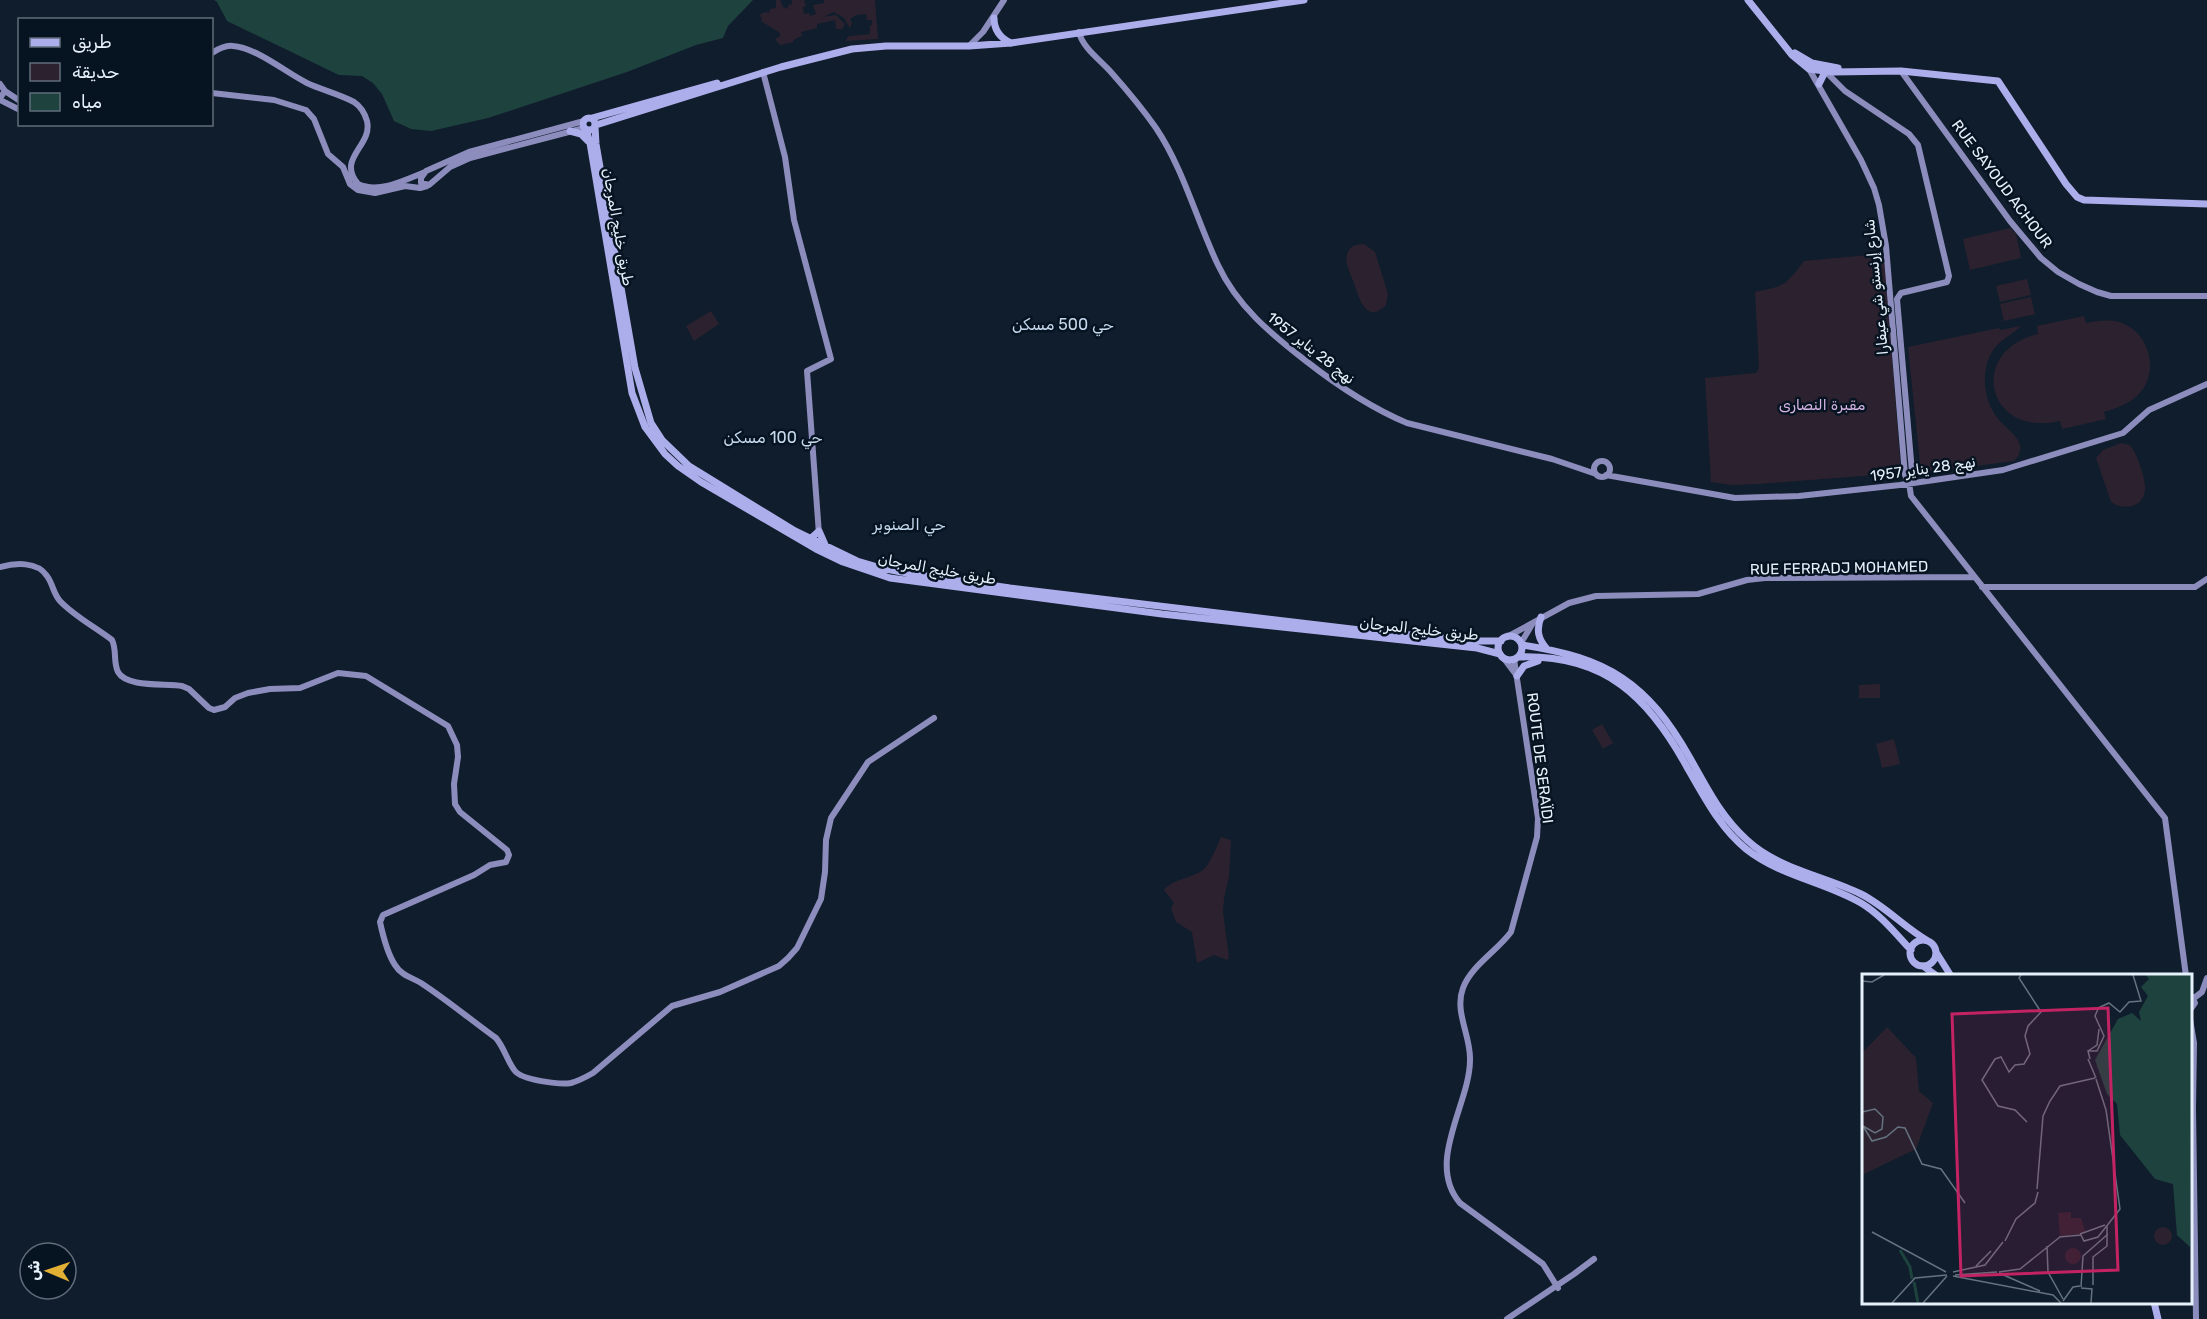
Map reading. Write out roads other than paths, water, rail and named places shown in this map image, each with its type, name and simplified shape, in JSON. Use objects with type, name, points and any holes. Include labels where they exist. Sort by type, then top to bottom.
[{"type":"main road","points":[[973,46],[1004,0]]},
{"type":"main road","points":[[594,124],[763,72],[852,49],[1011,43],[1304,0]]},
{"type":"main road","points":[[1748,0],[1792,55],[1809,69],[1825,72],[1901,71],[1998,81],[2072,192],[2084,200],[2207,204]]},
{"type":"main road","points":[[994,16],[997,32],[1011,43]]},
{"type":"main road","name":"نهج 28 يناير 1957","points":[[1079,33],[1083,42],[1142,109],[1162,137],[1189,190],[1219,267],[1238,297],[1264,328],[1324,376],[1363,403],[1384,414],[1407,423],[1573,465],[1596,474]]},
{"type":"main road","points":[[1784,44],[1800,57],[1819,65],[1848,70]]},
{"type":"main road","points":[[213,52],[225,46],[244,49],[295,77],[355,103],[363,111],[367,127],[363,142],[351,162],[342,166]]},
{"type":"main road","points":[[1819,65],[1825,72]]},
{"type":"main road","name":"شارع إرنستو شي عيفارا","points":[[1809,69],[1868,172],[1879,205],[1885,237],[1903,413]]},
{"type":"main road","name":"RUE SAYOUD ACHOUR","points":[[1901,71],[2010,221],[2041,258],[2058,272],[2097,292],[2111,296],[2207,296]]},
{"type":"main road","points":[[594,124],[754,72],[763,72]]},
{"type":"main road","points":[[763,72],[785,157],[794,220],[831,359],[807,371],[819,531],[817,546]]},
{"type":"main road","points":[[1819,84],[1825,72]]},
{"type":"main road","name":"شارع إرنستو شي عيفارا","points":[[1825,72],[1845,91],[1909,134],[1918,145],[1949,276],[1948,280],[1901,293],[1898,297],[1905,475],[1914,501],[2164,818],[2186,974]]},
{"type":"main road","points":[[0,84],[5,91],[18,100]]},
{"type":"main road","points":[[5,91],[0,99],[18,109]]},
{"type":"main road","points":[[213,93],[274,100],[304,109],[314,119],[328,154],[342,166],[351,185],[363,192],[375,194],[405,186],[420,188],[429,185],[450,167],[470,158],[570,131],[584,126],[587,118],[594,124]]},
{"type":"main road","points":[[570,131],[581,134],[593,143],[599,130],[608,120]]},
{"type":"main road","points":[[351,162],[357,183],[370,188],[403,181],[469,152],[584,126],[592,130],[594,124]]},
{"type":"main road","name":"طريق خليج المرجان","points":[[594,124],[593,143],[616,277],[632,393],[637,409],[653,440],[701,482],[817,546],[862,568],[890,578],[1162,614],[1477,648],[1501,655]]},
{"type":"main road","name":"طريق خليج المرجان","points":[[584,126],[593,143]]},
{"type":"main road","points":[[426,171],[421,182],[422,185],[429,185]]},
{"type":"main road","name":"نهج 28 يناير 1957","points":[[1606,475],[1700,494],[1734,498],[1798,496],[2002,470],[2123,433],[2149,410],[2207,384]]},
{"type":"main road","name":"طريق خليج المرجان","points":[[672,456],[810,539],[817,546],[826,547],[857,561],[881,568],[1010,588],[1348,628],[1453,639],[1504,639]]},
{"type":"main road","points":[[1603,461],[1609,465],[1610,471],[1606,475],[1601,477],[1596,474],[1594,469],[1596,464],[1603,461]]},
{"type":"main road","name":"نهج 28 يناير 1957","points":[[1573,465],[1596,464]]},
{"type":"main road","name":"نهج 28 يناير 1957","points":[[1609,465],[1624,477]]},
{"type":"main road","points":[[810,539],[819,531]]},
{"type":"main road","points":[[819,531],[826,547]]},
{"type":"main road","points":[[0,567],[31,565],[46,574],[54,593],[61,602],[112,640],[116,646],[118,672],[132,682],[182,686],[214,710],[225,707],[235,698],[248,693],[270,689],[300,688],[338,673],[366,676],[448,726],[455,739],[458,758],[454,784],[455,804],[460,812],[507,850],[508,859],[506,862],[490,865],[474,875],[389,912],[383,915],[380,922],[391,956],[401,972],[406,977],[422,984],[496,1038],[504,1048],[514,1070],[527,1079],[569,1083],[584,1078],[593,1073],[672,1006],[720,992],[779,966],[797,948],[821,898],[826,840],[831,818],[868,762],[934,718]]},
{"type":"main road","name":"RUE FERRADJ MOHAMED","points":[[1504,639],[1569,603],[1596,596],[1698,594],[1756,579],[1974,577]]},
{"type":"main road","points":[[1982,587],[2195,587],[2207,579]]},
{"type":"main road","points":[[1541,617],[1538,633],[1547,649]]},
{"type":"main road","points":[[1521,644],[1533,622]]},
{"type":"main road","points":[[1516,658],[1522,652],[1521,644],[1515,637],[1504,639],[1499,647],[1501,655],[1517,676],[1524,666],[1551,658]]},
{"type":"main road","points":[[1521,644],[1583,657],[1618,674],[1646,696],[1679,738],[1718,808],[1748,842],[1783,863],[1864,895],[1928,941],[1950,974]]},
{"type":"main road","points":[[1501,655],[1508,660],[1551,658],[1580,663],[1596,670],[1642,701],[1673,741],[1712,812],[1746,849],[1784,871],[1862,903],[1883,920],[1911,950],[1914,962],[1935,974]]},
{"type":"main road","name":"ROUTE DE SERAÏDI","points":[[1516,658],[1538,818],[1537,837],[1511,932],[1503,944],[1468,977],[1461,992],[1460,1010],[1469,1045],[1470,1068],[1451,1136],[1448,1155],[1449,1183],[1456,1199],[1463,1206],[1546,1263],[1559,1286]]},
{"type":"main road","points":[[1911,950],[1919,941],[1928,941]]},
{"type":"main road","points":[[1923,966],[1933,961],[1936,951]]},
{"type":"main road","points":[[2192,996],[2202,992],[2207,978]]},
{"type":"main road","points":[[2192,1031],[2194,1043],[2196,1319]]},
{"type":"main road","points":[[1509,1318],[1581,1273],[1593,1259],[1559,1286]]},
{"type":"main road","points":[[2154,1304],[2158,1319]]},
{"type":"water","points":[[214,0],[753,0],[728,26],[723,38],[696,45],[627,72],[488,118],[431,131],[411,129],[394,121],[382,94],[373,83],[362,76],[339,75],[227,21]]},
{"type":"district","name":"حي 500 مسكن","points":[[1063,324]]},
{"type":"district","name":"حي 100 مسكن","points":[[773,437]]},
{"type":"district","name":"حي الصنوبر","points":[[909,524]]},
{"type":"park label","name":"مقبرة النصارى","points":[[1822,405]]}]
